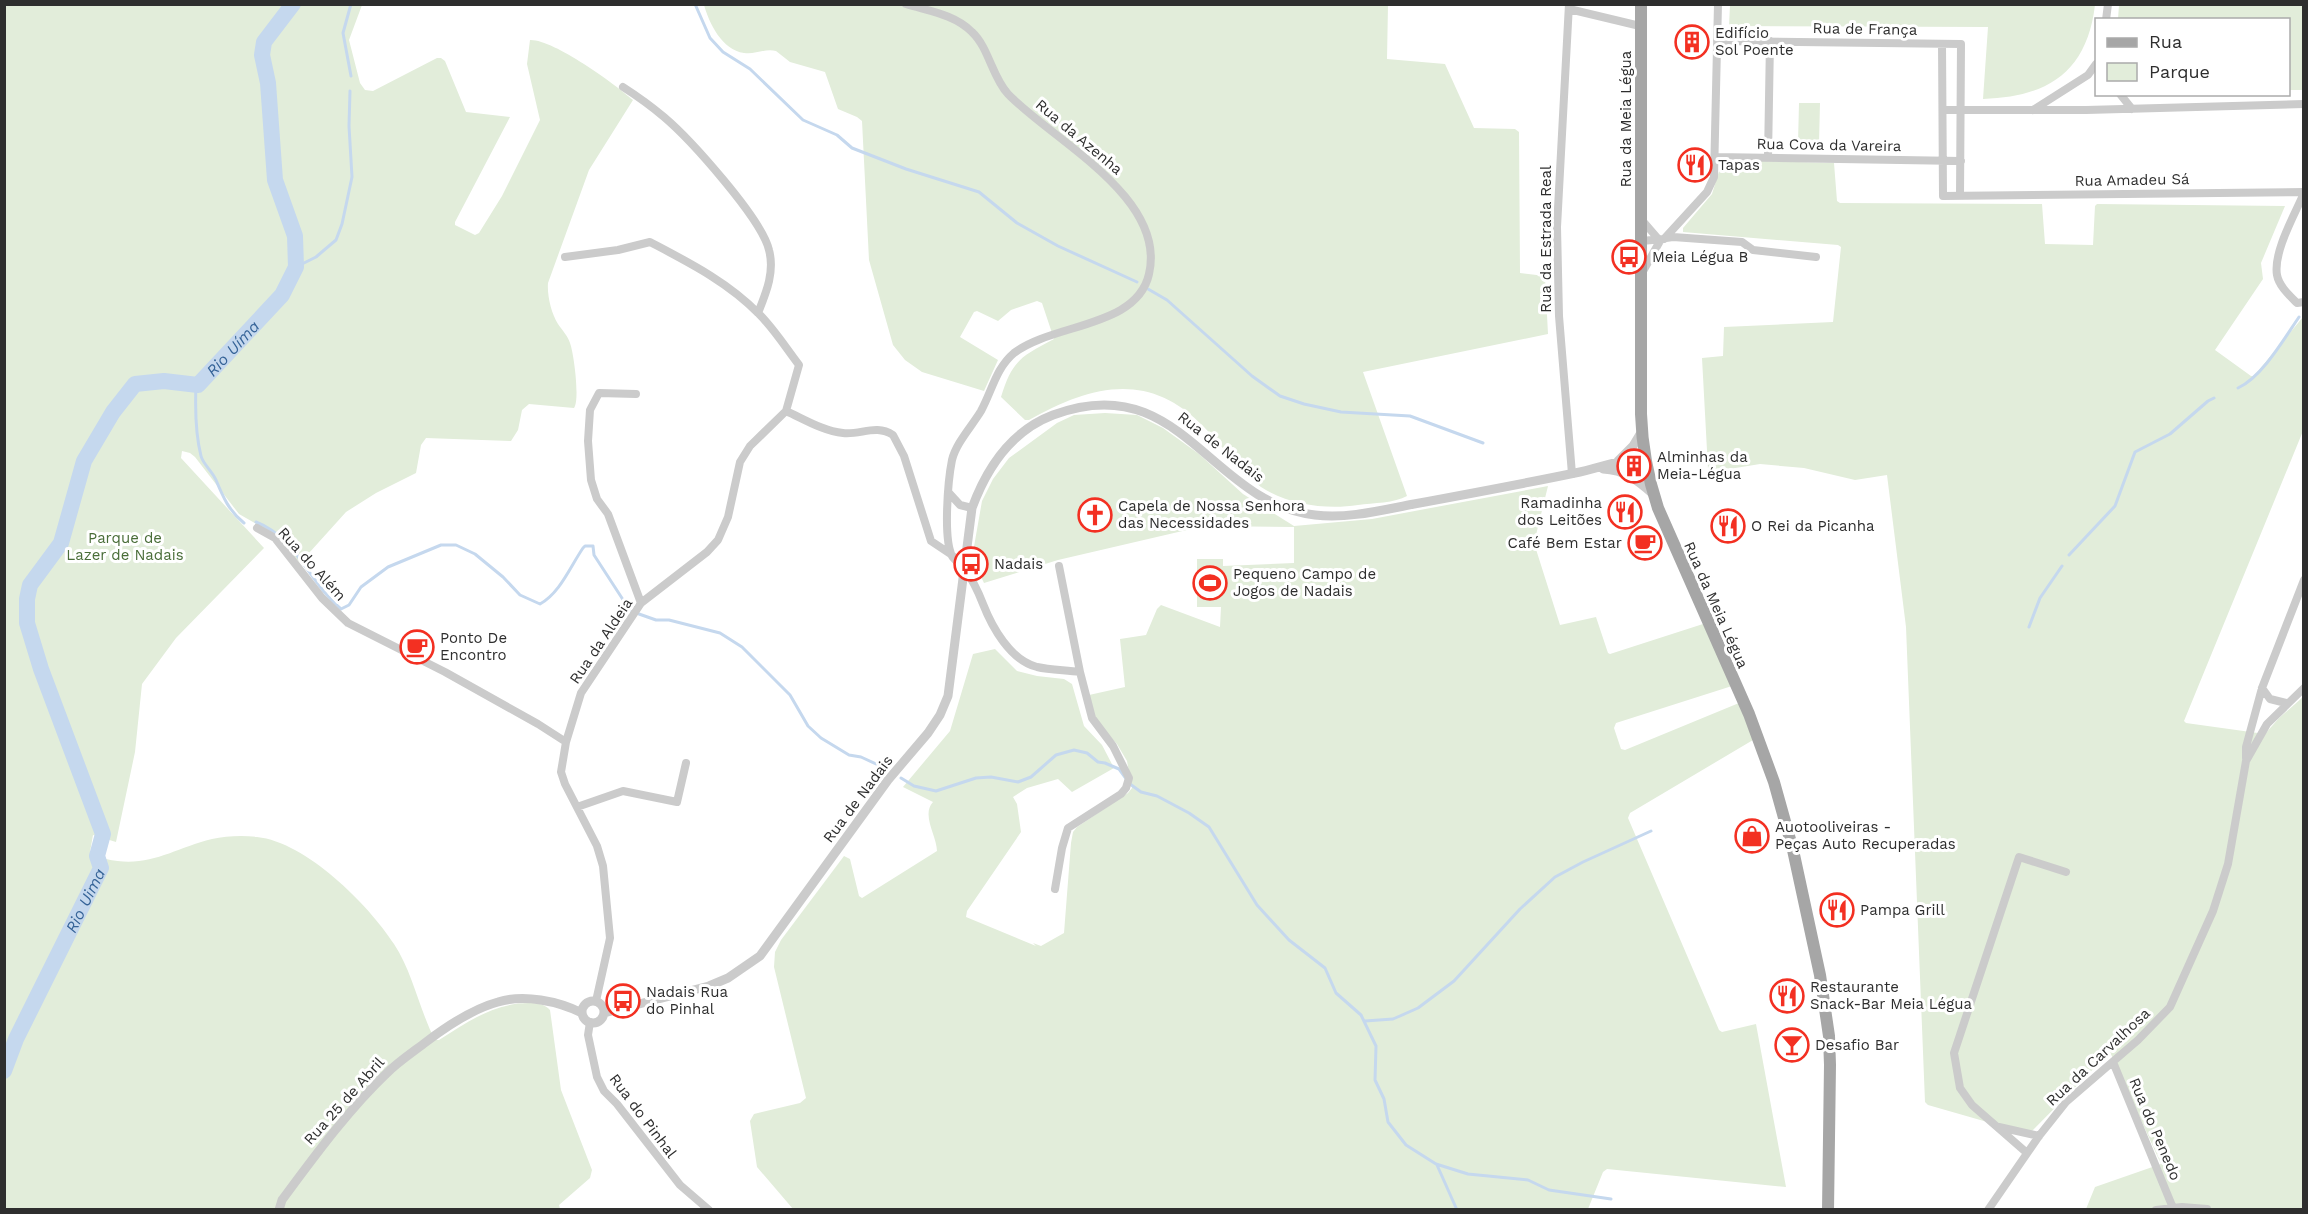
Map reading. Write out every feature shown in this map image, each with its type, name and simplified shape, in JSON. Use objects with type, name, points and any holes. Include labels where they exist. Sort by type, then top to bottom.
[{"type":"main road","name":"Rua da Meia Légua","points":[[1641,4],[1642,431],[1647,468],[1653,494],[1668,535],[1749,714],[1774,782],[1793,850],[1820,975],[1829,1036],[1828,1209]]},
{"type":"street","name":"Rua da Azenha","points":[[906,4],[947,16],[972,32],[1006,92],[1112,180],[1139,214],[1150,244],[1149,274],[1139,297],[1121,311],[1029,344],[1014,353],[1003,364],[982,409],[952,458],[947,529],[952,555]]},
{"type":"street","points":[[1641,276],[1660,243],[1707,192],[1714,177],[1718,4]]},
{"type":"street","points":[[1569,7],[1640,26]]},
{"type":"street","name":"Rua da Estrada Real","points":[[1569,7],[1557,227],[1559,316],[1572,474]]},
{"type":"street","name":"Rua de França","points":[[1717,41],[1942,44]]},
{"type":"street","points":[[1768,157],[1770,41]]},
{"type":"street","points":[[1942,44],[1961,44],[1960,196],[1943,196],[1944,110],[1942,44]]},
{"type":"street","points":[[2031,111],[2088,75],[2095,66]]},
{"type":"street","points":[[623,87],[665,118],[688,140],[738,198],[758,228],[770,250],[771,276],[758,313]]},
{"type":"street","points":[[2122,96],[2132,109]]},
{"type":"street","points":[[1944,110],[2031,111],[2304,104]]},
{"type":"street","name":"Rua Cova da Vareira","points":[[1715,157],[1961,161]]},
{"type":"street","points":[[2300,302],[2284,290],[2277,276],[2277,262],[2280,249],[2304,192]]},
{"type":"street","name":"Rua Amadeu Sá","points":[[1960,196],[2304,192]]},
{"type":"street","points":[[1641,219],[1660,243]]},
{"type":"street","points":[[1641,245],[1660,243],[1673,237],[1742,242],[1753,250],[1816,257]]},
{"type":"street","points":[[565,257],[618,250],[650,242],[702,269],[738,295],[776,333],[799,365],[786,411],[844,434],[879,429],[893,435],[904,456],[931,541],[952,555],[964,568],[975,584],[990,623],[1010,651],[1035,667],[1080,672]]},
{"type":"street","points":[[636,394],[599,393],[590,410],[588,441],[591,480],[597,499],[608,514],[641,603]]},
{"type":"street","name":"Rua de Nadais","points":[[604,1013],[670,997],[728,978],[760,956],[888,780],[928,733],[940,715],[948,696],[972,508],[980,486],[992,464],[1011,442],[1046,418],[1074,408],[1103,405],[1126,407],[1153,415],[1175,428],[1247,488],[1284,507],[1314,515],[1353,515],[1598,468],[1618,467],[1641,475],[1647,468],[1641,461],[1633,459],[1618,467]]},
{"type":"street","name":"Rua da Aldeia","points":[[596,1001],[610,938],[603,866],[597,846],[561,772],[566,742],[581,693],[641,603],[707,552],[717,540],[728,517],[740,462],[750,446],[786,411]]},
{"type":"street","points":[[1618,467],[1642,431]]},
{"type":"street","name":"Rua de Nadais","points":[[1618,467],[1639,480],[1653,494]]},
{"type":"street","points":[[949,493],[960,505],[972,508]]},
{"type":"street","name":"Rua do Além","points":[[257,528],[275,538],[322,598],[348,623],[445,672],[566,742]]},
{"type":"street","points":[[1055,889],[1068,828],[1121,794],[1129,778],[1113,746],[1092,718],[1080,672],[1059,566]]},
{"type":"street","points":[[2246,761],[2246,747],[2262,688],[2304,580]]},
{"type":"street","points":[[2262,688],[2270,699],[2286,703]]},
{"type":"street","name":"Rua da Carvalhosa","points":[[1988,1209],[2066,1102],[2138,1040],[2170,1007],[2212,911],[2228,864],[2246,761],[2267,724],[2286,703],[2304,688]]},
{"type":"street","points":[[577,807],[624,791],[677,802],[686,763]]},
{"type":"street","points":[[2027,1153],[1979,1112],[1960,1088],[1954,1053],[2019,857],[2066,872]]},
{"type":"street","name":"Rua 25 de Abril","points":[[279,1209],[282,1200],[319,1149],[387,1072],[442,1030],[477,1010],[499,1001],[537,999],[582,1013]]},
{"type":"street","points":[[596,1001],[601,1004],[604,1013],[597,1022],[590,1022],[584,1018],[582,1013],[585,1004],[596,1001]]},
{"type":"street","name":"Rua do Pinhal","points":[[590,1022],[588,1035],[597,1077],[604,1091],[617,1104],[680,1185],[709,1209]]},
{"type":"street","name":"Rua do Penedo","points":[[2112,1062],[2173,1208]]},
{"type":"street","points":[[1998,1127],[2039,1136]]},
{"type":"street","points":[[2156,1209],[2207,1209]]},
{"type":"green space","points":[[1730,4],[2095,5],[2091,28],[2083,48],[2073,64],[2060,76],[2045,86],[2027,93],[1983,99],[1988,27],[1729,26]]},
{"type":"green space","name":"Parque de Lazer de Nadais","points":[[5,5],[362,5],[349,40],[360,83],[365,90],[373,91],[441,58],[445,61],[466,112],[510,117],[455,222],[455,225],[475,235],[479,233],[502,196],[540,120],[527,64],[530,40],[568,54],[633,100],[589,170],[548,283],[553,315],[568,338],[572,349],[576,387],[574,408],[529,404],[522,410],[518,430],[511,441],[426,438],[421,445],[416,473],[376,493],[346,512],[300,563],[272,533],[239,514],[195,457],[182,451],[181,458],[264,548],[176,638],[142,684],[135,752],[116,842],[93,835],[90,852],[106,859],[135,862],[223,837],[251,836],[276,841],[295,850],[334,877],[383,928],[401,955],[435,1040],[439,1040],[481,1015],[504,1006],[532,1003],[548,1008],[561,1090],[592,1170],[590,1178],[559,1205],[560,1209],[5,1210]]},
{"type":"green space","points":[[704,5],[1388,5],[1387,59],[1445,64],[1474,128],[1515,129],[1519,132],[1520,273],[1545,276],[1548,334],[1363,372],[1407,496],[1390,501],[1334,507],[1308,505],[1283,498],[1261,487],[1245,474],[1204,427],[1183,409],[1162,397],[1141,391],[1119,389],[1097,392],[1075,398],[1025,420],[1001,397],[1009,375],[1020,360],[1054,339],[1042,303],[1037,301],[1011,310],[998,321],[977,311],[974,312],[960,337],[998,360],[984,391],[922,372],[905,360],[893,345],[869,260],[862,121],[838,109],[825,72],[790,62],[776,51],[744,53],[729,47],[713,27]]},
{"type":"green space","points":[[2119,5],[2303,5],[2303,90],[2290,90],[2290,18],[2118,18]]},
{"type":"green space","points":[[1799,103],[1820,103],[1819,143],[1798,143]]},
{"type":"green space","points":[[1725,160],[1834,163],[1837,201],[1840,203],[2042,204],[2045,244],[2093,245],[2097,204],[2285,206],[2261,263],[2263,279],[2215,350],[2254,376],[2303,317],[2303,431],[2184,721],[2265,734],[2303,697],[2303,1209],[2086,1209],[2095,1187],[2161,1164],[2110,1052],[2029,1134],[1928,1105],[1925,1102],[1906,627],[1887,475],[1855,480],[1804,468],[1760,464],[1711,472],[1708,469],[1702,358],[1723,356],[1724,327],[1833,322],[1841,247],[1683,232],[1683,228],[1712,194],[1721,165]]},
{"type":"green space","points":[[1105,413],[1137,415],[1163,428],[1199,454],[1243,494],[1294,526],[1372,519],[1548,486],[1534,543],[1560,625],[1596,617],[1610,654],[1703,624],[1732,686],[1616,723],[1614,728],[1621,749],[1625,750],[1739,703],[1753,740],[1630,813],[1628,818],[1719,1030],[1722,1032],[1756,1024],[1786,1187],[1607,1169],[1603,1172],[1588,1209],[793,1209],[757,1167],[750,1121],[754,1114],[800,1103],[806,1098],[774,967],[775,952],[781,940],[844,856],[850,859],[859,896],[862,898],[937,851],[929,819],[933,802],[903,787],[950,731],[973,654],[995,649],[1017,671],[1064,679],[1072,684],[1084,726],[1102,745],[1114,768],[1072,792],[1058,779],[1027,788],[1013,797],[1017,804],[1021,832],[967,911],[966,917],[1036,946],[1033,943],[1041,946],[1064,933],[1073,832],[1132,788],[1127,761],[1117,744],[1094,719],[1089,695],[1125,687],[1120,639],[1146,635],[1161,605],[1220,627],[1221,607],[1197,607],[1197,559],[1223,559],[1223,566],[1294,563],[1294,527],[1204,526],[1058,560],[984,583],[972,558],[982,501],[993,479],[1009,458],[1057,423],[1074,415]]},
{"type":"waterway","name":"Rio Uíma","points":[[4,1071],[16,1039],[101,868],[97,856],[103,834],[41,669],[27,623],[27,599],[30,585],[61,543],[84,461],[113,412],[135,384],[164,381],[198,385],[282,295],[296,267],[295,236],[275,180],[268,83],[262,55],[264,42],[293,4]]},
{"type":"waterway","points":[[351,4],[343,33],[351,76]]},
{"type":"waterway","points":[[695,4],[710,38],[723,52],[750,69],[803,120],[837,135],[852,148],[906,169],[979,192],[1017,223],[1058,246],[1137,282]]},
{"type":"waterway","points":[[296,267],[316,257],[336,240],[342,224],[352,177],[349,126],[350,91]]},
{"type":"waterway","points":[[1148,289],[1167,300],[1252,376],[1280,396],[1341,412],[1410,416],[1483,443]]},
{"type":"waterway","points":[[2238,388],[2264,367],[2299,317]]},
{"type":"waterway","points":[[196,385],[196,421],[201,456],[234,514],[244,523]]},
{"type":"waterway","points":[[2069,555],[2115,506],[2135,452],[2170,434],[2214,398]]},
{"type":"waterway","points":[[256,522],[270,529],[282,539],[320,587],[341,609],[349,605],[361,587],[388,567],[441,545],[456,545],[475,554],[503,577],[520,595],[540,604],[559,586],[583,548],[593,546],[594,555],[631,612]]},
{"type":"waterway","points":[[2029,627],[2040,598],[2062,566]]},
{"type":"waterway","points":[[639,614],[656,620],[669,620],[720,633],[742,647],[790,695],[808,726],[821,738],[849,755],[861,757],[887,769]]},
{"type":"waterway","points":[[901,778],[914,786],[936,791],[976,778],[991,777],[1018,782],[1031,777],[1056,755],[1074,750],[1087,753],[1098,762],[1119,769],[1130,784],[1141,792],[1157,796],[1209,827],[1257,905],[1289,940],[1325,968],[1336,993],[1361,1015],[1376,1046],[1375,1080],[1384,1099],[1388,1122],[1406,1145],[1436,1164],[1468,1174],[1528,1180],[1549,1190],[1611,1199]]},
{"type":"waterway","points":[[1365,1021],[1393,1019],[1418,1008],[1454,981],[1520,909],[1555,877],[1651,831]]},
{"type":"waterway","points":[[1437,1165],[1457,1210]]},
{"type":"place","name":"Edifício Sol Poente","points":[[1692,42]]},
{"type":"place","name":"Tapas","points":[[1695,165]]},
{"type":"place","name":"Meia Légua B","points":[[1629,257]]},
{"type":"place","name":"Alminhas da Meia-Légua","points":[[1634,466]]},
{"type":"place","name":"Ramadinha dos Leitões","points":[[1625,512]]},
{"type":"place","name":"Capela de Nossa Senhora das Necessidades","points":[[1095,515]]},
{"type":"place","name":"O Rei da Picanha","points":[[1728,526]]},
{"type":"place","name":"Café Bem Estar","points":[[1645,543]]},
{"type":"place","name":"Nadais","points":[[971,564]]},
{"type":"place","name":"Pequeno Campo de Jogos de Nadais","points":[[1210,583]]},
{"type":"place","name":"Ponto De Encontro","points":[[417,647]]},
{"type":"place","name":"Auotooliveiras - Peças Auto Recuperadas","points":[[1752,836]]},
{"type":"place","name":"Pampa Grill","points":[[1837,910]]},
{"type":"place","name":"Restaurante Snack-Bar Meia Légua","points":[[1787,996]]},
{"type":"place","name":"Nadais Rua do Pinhal","points":[[623,1001]]},
{"type":"place","name":"Desafio Bar","points":[[1792,1045]]},
{"type":"water label","name":"Rio Uima","points":[[82,900]]}]
